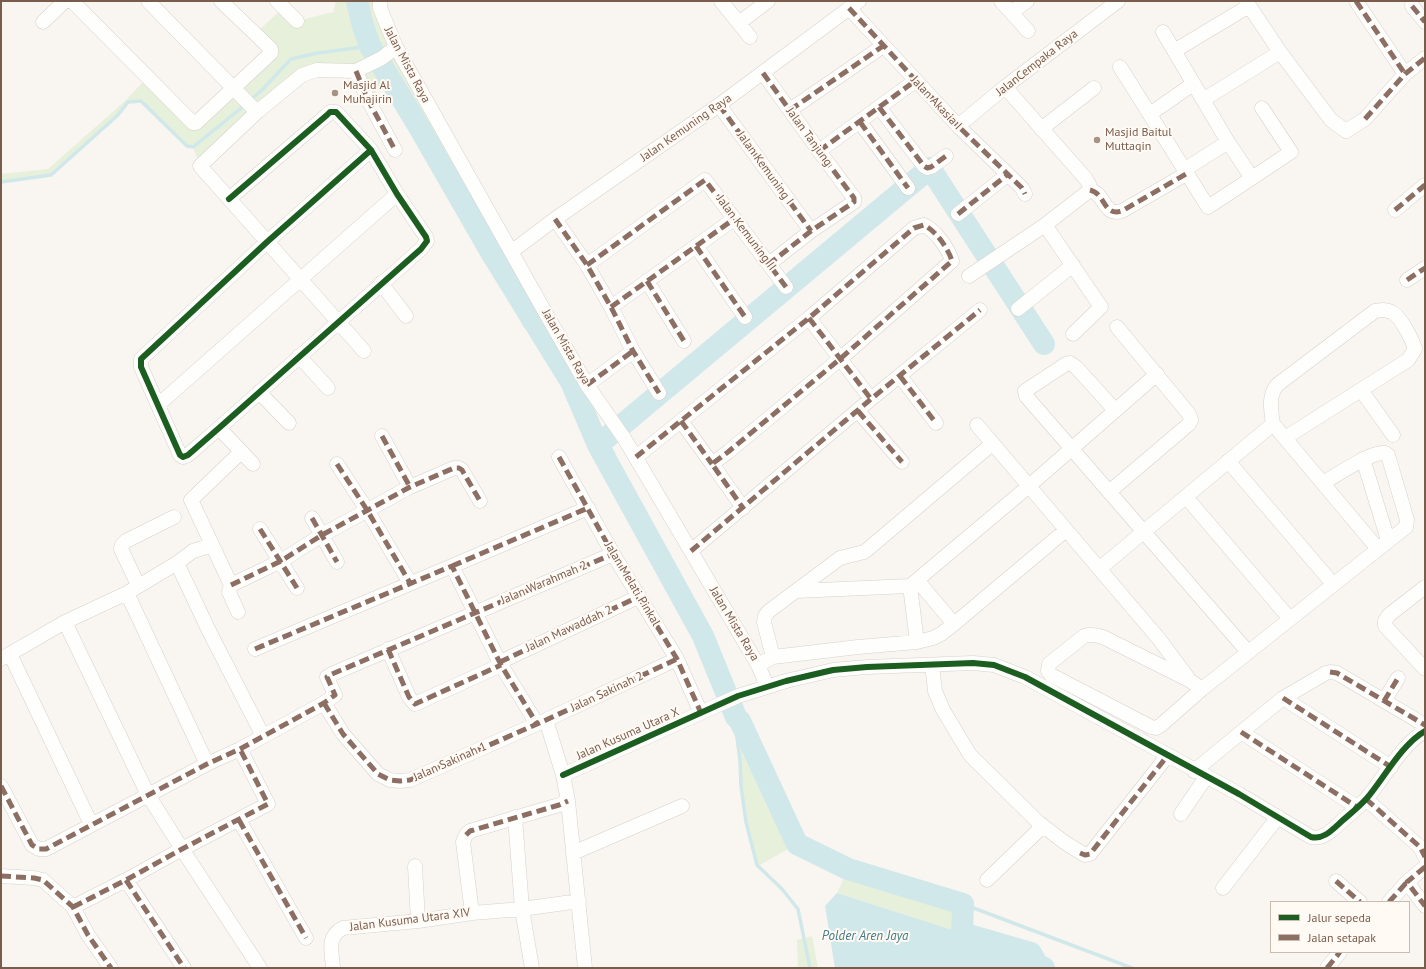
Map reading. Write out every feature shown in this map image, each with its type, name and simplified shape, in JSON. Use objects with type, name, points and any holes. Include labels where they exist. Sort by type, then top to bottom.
[{"type":"street","points":[[43,22],[65,1]]},
{"type":"street","points":[[72,1],[193,124],[235,90],[272,51],[221,1]]},
{"type":"street","points":[[148,1],[252,108]]},
{"type":"street","points":[[277,1],[297,21]]},
{"type":"street","name":"Jalan Mista Raya","points":[[380,1],[380,8],[396,47],[511,252],[587,385],[636,458],[691,551],[758,665],[767,686]]},
{"type":"street","points":[[721,1],[750,36]]},
{"type":"street","points":[[739,23],[768,1]]},
{"type":"street","points":[[1001,1],[1028,31]]},
{"type":"street","points":[[1012,12],[1027,1]]},
{"type":"street","name":"JalanCempaka Raya","points":[[958,126],[1004,87],[1118,1]]},
{"type":"street","points":[[1356,1],[1405,74]]},
{"type":"street","points":[[1174,51],[1247,3],[1280,52],[1331,120],[1346,131],[1365,119],[1405,74],[1425,58]]},
{"type":"street","name":"Jalan Akasia I","points":[[854,4],[883,46],[958,126],[1022,188],[1025,194]]},
{"type":"street","name":"Jalan Kemuning Raya","points":[[511,252],[555,219],[719,105],[854,4]]},
{"type":"street","points":[[1412,6],[1425,22]]},
{"type":"street","points":[[1162,32],[1228,142],[1252,178]]},
{"type":"street","points":[[790,110],[883,46]]},
{"type":"street","points":[[364,351],[200,166],[252,108],[302,75],[317,70],[361,69],[382,58],[396,47]]},
{"type":"street","points":[[1203,100],[1280,52]]},
{"type":"street","points":[[1120,67],[1208,207],[1291,152],[1262,108]]},
{"type":"street","points":[[361,69],[367,98],[395,150]]},
{"type":"street","name":"Jalan Tanjung","points":[[763,73],[854,198],[854,202],[811,231]]},
{"type":"street","points":[[819,151],[915,81]]},
{"type":"street","points":[[1150,114],[1193,84]]},
{"type":"street","points":[[1004,87],[1086,179],[1090,190]]},
{"type":"street","points":[[1042,129],[1094,88]]},
{"type":"street","name":"Jalan Kemuning I","points":[[719,105],[811,231]]},
{"type":"street","points":[[879,107],[924,166],[927,168],[931,167],[946,156]]},
{"type":"street","points":[[229,199],[330,112],[336,112],[371,150],[397,194],[426,237],[427,241],[421,249],[219,428],[183,457],[180,455],[141,367],[141,359],[267,242],[371,150]]},
{"type":"street","points":[[860,122],[908,188]]},
{"type":"street","points":[[1090,190],[1096,192],[1111,211],[1116,212],[1122,210],[1185,172],[1228,142]]},
{"type":"street","points":[[958,214],[1007,175]]},
{"type":"street","name":"Jalan Kemuning II","points":[[587,265],[705,180],[786,287]]},
{"type":"street","points":[[1395,210],[1424,187]]},
{"type":"street","points":[[969,276],[1045,225],[1090,190]]},
{"type":"street","points":[[158,405],[397,194]]},
{"type":"street","points":[[555,219],[587,265],[633,350],[659,393]]},
{"type":"street","points":[[611,307],[734,219]]},
{"type":"street","points":[[636,458],[809,318],[914,228],[924,225],[930,228],[945,246],[952,261],[840,358],[712,464]]},
{"type":"street","points":[[1045,225],[1101,307],[1072,334]]},
{"type":"street","points":[[769,264],[811,231]]},
{"type":"street","points":[[696,246],[745,317]]},
{"type":"street","points":[[1018,309],[1073,265]]},
{"type":"street","points":[[1407,280],[1425,268]]},
{"type":"street","points":[[647,281],[684,342]]},
{"type":"street","points":[[381,284],[406,316]]},
{"type":"street","points":[[1285,438],[1408,360],[1415,349],[1413,341],[1392,312],[1382,309],[1375,311],[1277,385],[1272,392],[1270,400],[1273,424],[1323,483],[1383,544]]},
{"type":"street","points":[[691,551],[858,411],[870,399],[980,310]]},
{"type":"street","points":[[809,318],[870,399]]},
{"type":"street","points":[[1109,492],[1189,424],[1191,420],[1189,414],[1117,327]]},
{"type":"street","points":[[587,385],[633,350]]},
{"type":"street","points":[[299,356],[328,388]]},
{"type":"street","points":[[1115,410],[1076,367],[1070,363],[1066,364],[1025,391],[1026,396],[1071,449],[1248,652]]},
{"type":"street","points":[[796,591],[913,583],[1029,486],[1157,374]]},
{"type":"street","points":[[900,376],[936,423]]},
{"type":"street","points":[[1361,390],[1393,436]]},
{"type":"street","points":[[259,392],[289,423]]},
{"type":"street","points":[[858,411],[902,462]]},
{"type":"street","points":[[681,422],[743,508]]},
{"type":"street","points":[[1100,569],[1273,424]]},
{"type":"street","points":[[977,425],[1159,639],[1189,680]]},
{"type":"street","points":[[219,428],[253,464]]},
{"type":"street","points":[[382,436],[410,487]]},
{"type":"street","points":[[773,657],[764,622],[765,616],[769,611],[840,558],[868,550],[992,444]]},
{"type":"street","points":[[238,612],[229,592],[231,585],[192,500],[241,452]]},
{"type":"street","points":[[1202,690],[1189,680],[1097,635],[1090,634],[1084,636],[1049,664],[1048,667],[1048,671],[1051,675],[1151,727],[1156,728],[1160,725],[1248,652],[1383,544],[1403,530],[1407,524],[1388,455],[1383,452],[1363,460],[1323,483]]},
{"type":"street","name":"Jalan Melati Pinkal","points":[[559,457],[638,597],[677,659],[702,713]]},
{"type":"street","points":[[1363,460],[1383,544]]},
{"type":"street","points":[[1228,461],[1333,584]]},
{"type":"street","points":[[337,464],[367,510],[410,583]]},
{"type":"street","points":[[231,585],[281,561],[322,535],[410,487],[456,467],[462,470],[480,501]]},
{"type":"street","points":[[1186,497],[1290,619]]},
{"type":"street","points":[[255,649],[588,508]]},
{"type":"street","points":[[174,517],[126,541],[122,545],[121,549],[132,589],[207,764]]},
{"type":"street","points":[[312,518],[337,562]]},
{"type":"street","points":[[260,529],[297,588]]},
{"type":"street","points":[[758,665],[773,657],[917,642],[933,638],[954,624],[1066,530]]},
{"type":"street","points":[[91,824],[6,657],[65,622],[132,589],[177,563],[193,551],[212,546]]},
{"type":"street","name":"Jalan Warahmah 2","points":[[324,703],[335,695],[327,677],[332,674],[613,554]]},
{"type":"street","points":[[177,563],[209,631],[263,736]]},
{"type":"street","points":[[452,566],[500,664],[542,722],[563,775],[568,801],[585,968]]},
{"type":"street","points":[[913,583],[954,624]]},
{"type":"street","points":[[913,583],[917,642]]},
{"type":"street","points":[[1424,666],[1385,626],[1385,620],[1389,615],[1425,587]]},
{"type":"street","name":"Jalan Mawaddah 2","points":[[388,649],[409,697],[415,704],[638,597]]},
{"type":"street","points":[[65,622],[148,795],[260,968]]},
{"type":"street","name":"Jalan Sakinah 2","points":[[542,722],[677,659]]},
{"type":"street","name":"Jalan Kusuma Utara X","points":[[563,775],[702,713],[714,706],[767,686],[833,670],[867,667],[932,666],[973,663],[994,665],[1025,678],[1239,794],[1316,839],[1322,838],[1330,832],[1362,803]]},
{"type":"street","points":[[932,666],[935,691],[943,710],[970,755],[1043,826],[1085,855],[1090,854],[1168,755]]},
{"type":"street","points":[[1181,814],[1200,774],[1241,732],[1283,698],[1321,675],[1330,672],[1337,673],[1384,701],[1424,731],[1404,750],[1362,803]]},
{"type":"street","points":[[1384,701],[1398,678]]},
{"type":"street","points":[[1283,698],[1391,767]]},
{"type":"street","points":[[1,786],[32,845],[39,849],[46,849],[207,764],[240,749],[324,703]]},
{"type":"street","name":"Jalan Sakinah 1","points":[[324,703],[343,734],[378,774],[390,780],[400,781],[410,780],[542,722]]},
{"type":"street","points":[[1241,732],[1362,803],[1420,847],[1425,857]]},
{"type":"street","points":[[73,907],[126,880],[182,848],[268,804],[240,749]]},
{"type":"street","points":[[472,913],[463,842],[466,835],[470,831],[568,801]]},
{"type":"street","points":[[573,853],[682,806]]},
{"type":"street","points":[[515,817],[522,909],[532,968]]},
{"type":"street","points":[[1223,888],[1278,817]]},
{"type":"street","points":[[239,820],[306,938]]},
{"type":"street","points":[[987,880],[1043,826]]},
{"type":"street","points":[[415,866],[418,921]]},
{"type":"street","points":[[1390,901],[1407,882],[1425,866]]},
{"type":"street","points":[[1,876],[43,880],[73,907],[88,935],[111,968]]},
{"type":"street","points":[[126,880],[184,968]]},
{"type":"street","points":[[1336,881],[1359,901]]},
{"type":"street","points":[[1407,882],[1425,906]]},
{"type":"street","name":"Jalan Kusuma Utara XIV","points":[[333,968],[331,939],[334,934],[343,928],[418,921],[472,913],[522,909],[579,901]]},
{"type":"street","points":[[1327,968],[1339,953]]},
{"type":"green space","points":[[336,1],[380,1],[380,8],[545,312],[524,328],[383,87],[367,98],[356,71],[317,70],[200,166],[193,147],[187,146],[140,101],[128,102],[118,115],[51,175],[1,182],[1,174],[48,169],[124,102],[147,78],[191,122],[270,54],[255,34],[284,7],[297,21],[333,12]]},
{"type":"green space","points":[[737,697],[740,721],[797,844],[758,866],[746,822],[735,722],[722,708]]},
{"type":"green space","points":[[848,869],[963,904],[962,933],[837,893]]},
{"type":"green space","points":[[812,936],[818,968],[798,968],[797,940]]},
{"type":"water","name":"Polder Aren Jaya","points":[[837,893],[962,933],[1031,953],[1037,964],[1044,968],[835,968],[825,906]]},
{"type":"waterway","points":[[357,1],[370,46],[419,127],[492,254],[571,382],[598,445],[605,457]]},
{"type":"waterway","points":[[249,101],[262,90],[291,59],[318,53],[370,46]]},
{"type":"waterway","points":[[1,182],[51,175],[118,115],[128,102],[141,101],[187,146],[193,147],[245,105]]},
{"type":"waterway","points":[[1044,344],[930,168],[598,445],[703,636],[736,717],[740,721],[797,844],[848,869],[963,904],[962,933],[1031,953],[1037,964],[1044,968]]},
{"type":"waterway","points":[[810,968],[798,909],[782,889],[757,865],[746,822],[741,786],[740,760],[735,722],[736,717],[740,721],[797,844],[848,869],[963,904],[1132,968]]},
{"type":"marked path","points":[[1356,1],[1405,74]]},
{"type":"marked path","points":[[1412,6],[1425,22]]},
{"type":"marked path","points":[[849,8],[958,126],[1022,188],[1025,194]]},
{"type":"marked path","points":[[790,110],[883,46]]},
{"type":"marked path","points":[[1365,119],[1405,74],[1425,58]]},
{"type":"marked path","points":[[356,71],[367,98],[395,150]]},
{"type":"marked path","points":[[763,73],[854,198],[854,202],[811,231],[769,264]]},
{"type":"marked path","points":[[819,151],[915,81]]},
{"type":"marked path","points":[[719,105],[811,231]]},
{"type":"marked path","points":[[879,107],[924,166],[927,168],[931,167],[946,156]]},
{"type":"marked path","points":[[860,122],[908,188]]},
{"type":"marked path","points":[[1090,190],[1095,192],[1111,211],[1116,212],[1122,211],[1186,174]]},
{"type":"marked path","points":[[958,214],[1007,175]]},
{"type":"marked path","points":[[587,265],[705,180],[786,287]]},
{"type":"marked path","points":[[1395,210],[1425,185]]},
{"type":"marked path","points":[[555,219],[587,265],[611,307],[633,351],[659,393]]},
{"type":"marked path","points":[[611,307],[734,219]]},
{"type":"marked path","points":[[636,457],[809,318],[914,228],[924,225],[933,231],[941,240],[952,261],[840,359],[712,464],[743,508]]},
{"type":"marked path","points":[[696,246],[745,317]]},
{"type":"marked path","points":[[1407,280],[1425,268]]},
{"type":"marked path","points":[[647,281],[684,341]]},
{"type":"marked path","points":[[691,551],[871,399],[980,310]]},
{"type":"marked path","points":[[809,318],[871,399]]},
{"type":"marked path","points":[[587,385],[633,351]]},
{"type":"marked path","points":[[900,376],[936,423]]},
{"type":"marked path","points":[[858,411],[902,462]]},
{"type":"marked path","points":[[681,421],[712,464]]},
{"type":"marked path","points":[[382,436],[410,487]]},
{"type":"marked path","points":[[559,457],[613,554],[677,659],[701,713]]},
{"type":"marked path","points":[[337,464],[367,510],[410,583]]},
{"type":"marked path","points":[[231,585],[281,561],[322,535],[410,487],[454,468],[459,468],[462,470],[480,501]]},
{"type":"marked path","points":[[452,566],[588,508]]},
{"type":"marked path","points":[[312,518],[337,562]]},
{"type":"marked path","points":[[260,529],[297,588]]},
{"type":"marked path","points":[[1,786],[32,845],[39,849],[46,849],[207,764],[240,749],[324,703],[335,695],[327,677],[332,674],[613,554]]},
{"type":"marked path","points":[[255,649],[452,566],[501,665],[537,724]]},
{"type":"marked path","points":[[500,662],[638,597]]},
{"type":"marked path","points":[[388,649],[409,697],[415,704],[501,665]]},
{"type":"marked path","points":[[324,703],[343,734],[378,774],[390,780],[410,780],[546,720],[677,659]]},
{"type":"marked path","points":[[1330,672],[1337,673],[1425,725]]},
{"type":"marked path","points":[[1384,701],[1398,678]]},
{"type":"marked path","points":[[1283,698],[1391,767]]},
{"type":"marked path","points":[[1241,732],[1357,807]]},
{"type":"marked path","points":[[73,907],[268,804],[240,749]]},
{"type":"marked path","points":[[1080,853],[1085,855],[1090,854],[1168,755]]},
{"type":"marked path","points":[[1366,799],[1420,847],[1425,857]]},
{"type":"marked path","points":[[466,835],[470,831],[568,801]]},
{"type":"marked path","points":[[239,820],[306,938]]},
{"type":"marked path","points":[[1425,867],[1407,882],[1425,906]]},
{"type":"marked path","points":[[1,876],[43,880],[73,907],[88,935],[111,968]]},
{"type":"marked path","points":[[126,880],[184,968]]},
{"type":"marked path","points":[[1336,881],[1359,901]]},
{"type":"marked path","points":[[1390,901],[1407,882]]},
{"type":"marked path","points":[[1327,968],[1339,953]]},
{"type":"cycle path","points":[[229,199],[330,112],[336,112],[371,150],[397,194],[426,237],[427,241],[421,249],[219,428],[188,455],[183,457],[180,455],[141,367],[141,359],[267,242],[371,150]]},
{"type":"cycle path","points":[[563,775],[738,696],[786,681],[833,670],[867,667],[973,663],[994,665],[1025,677],[1239,794],[1311,837],[1316,838],[1328,833],[1361,804],[1401,753],[1409,744],[1425,731]]},
{"type":"place","name":"Masjid Al Muhajirin","points":[[335,93]]},
{"type":"place","name":"Masjid Baitul Muttaqin","points":[[1097,140]]}]
